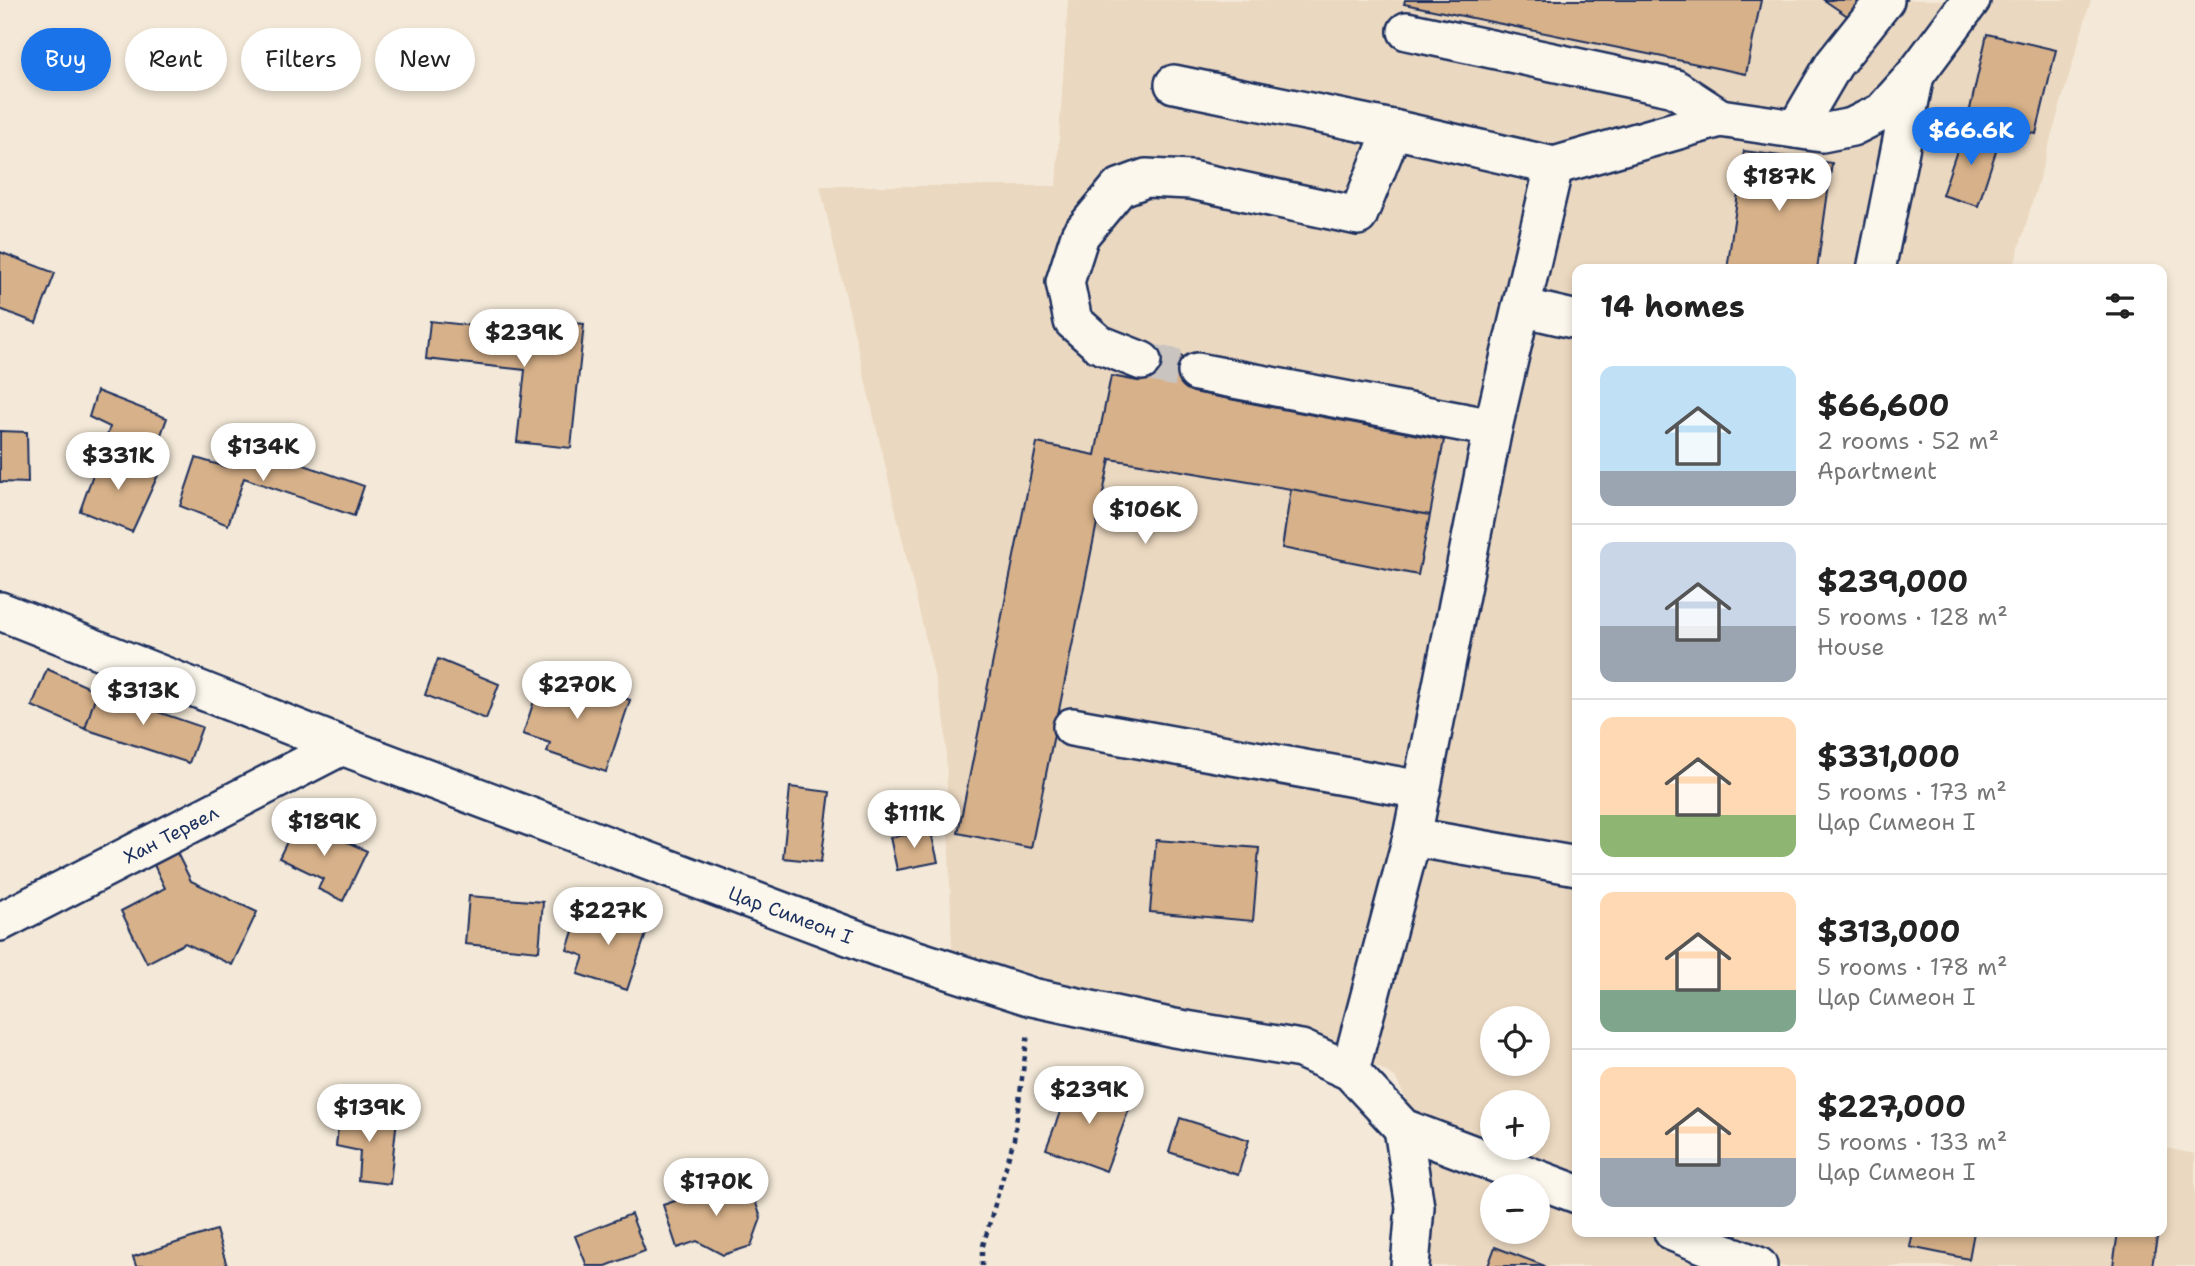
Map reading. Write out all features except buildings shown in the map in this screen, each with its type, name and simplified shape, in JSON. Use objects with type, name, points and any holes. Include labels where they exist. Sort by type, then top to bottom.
[{"type":"street","points":[[1796,129],[1834,64],[1885,0]]},
{"type":"street","points":[[1174,84],[1393,129],[1554,166],[1720,118],[1822,133],[1853,127],[1882,112],[1915,75],[1971,0]]},
{"type":"street","points":[[1407,31],[1674,88],[1720,118]]},
{"type":"street","points":[[1877,264],[1915,75]]},
{"type":"street","points":[[1142,361],[1099,344],[1073,321],[1065,282],[1080,235],[1119,188],[1146,178],[1191,180],[1358,216],[1393,129]]},
{"type":"street","points":[[1350,1071],[1412,837],[1493,428],[1554,166]]},
{"type":"street","points":[[1521,307],[1572,319]]},
{"type":"street","points":[[1197,372],[1493,428]]},
{"type":"street","name":"Цар Симеон I","points":[[0,611],[342,746],[880,948],[1032,997],[1174,1028],[1301,1049],[1350,1071],[1403,1128],[1572,1192]]},
{"type":"street","points":[[1072,727],[1421,790]]},
{"type":"street","name":"Хан Тервел","points":[[0,922],[342,746]]},
{"type":"street","points":[[1412,837],[1572,865]]},
{"type":"street","points":[[1403,1128],[1415,1207],[1410,1266]]},
{"type":"street","points":[[1686,1237],[1758,1266]]},
{"type":"path","points":[[982,1266],[982,1249],[1014,1139],[1032,997]]},
{"type":"shaded area","points":[[1068,0],[2091,0],[2014,264],[1572,264],[1572,1237],[2167,1237],[2167,1148],[2195,1154],[2195,1266],[1422,1266],[1420,1129],[1395,1077],[1333,1042],[1048,979],[952,950],[945,722],[820,186],[1056,186]]},
{"type":"tunnel","points":[[1142,361],[1197,372]]}]
